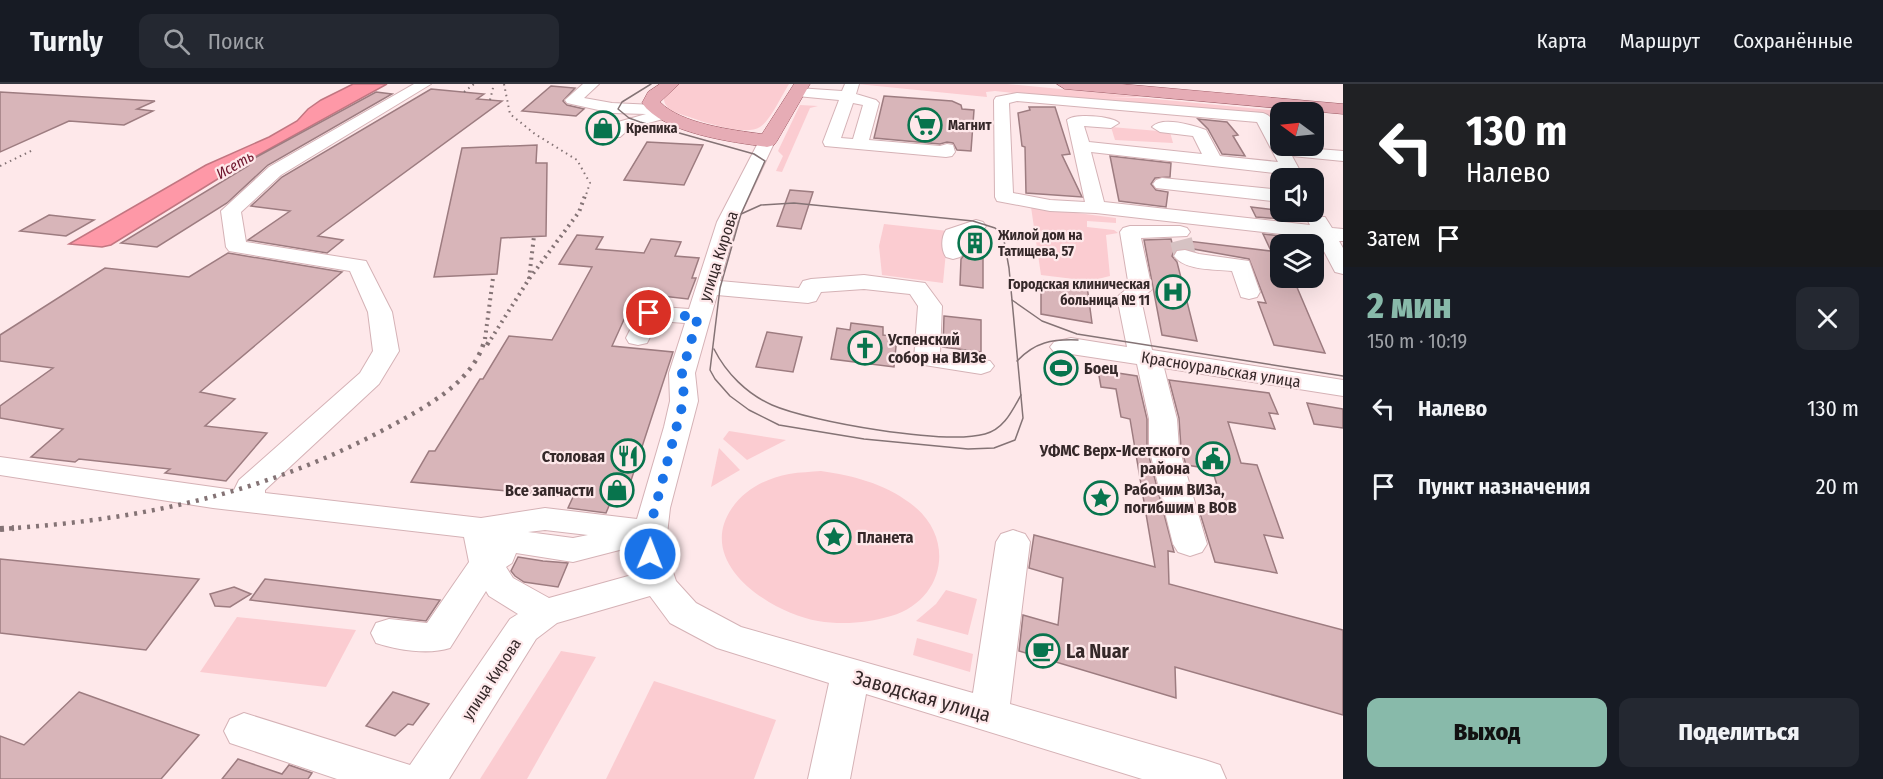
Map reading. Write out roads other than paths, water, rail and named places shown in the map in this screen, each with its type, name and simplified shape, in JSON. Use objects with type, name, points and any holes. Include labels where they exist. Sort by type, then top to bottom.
[{"type":"main road","points":[[671,84],[654,96],[651,103],[658,112],[732,136],[767,141]]},
{"type":"main road","points":[[1065,84],[1343,109]]},
{"type":"main road","points":[[1142,84],[1343,102]]},
{"type":"main road","name":"улица Кирова","points":[[767,141],[797,93]]},
{"type":"street","points":[[248,502],[250,487],[370,378],[386,351],[380,312],[358,266],[236,247],[231,211],[275,171],[424,84]]},
{"type":"street","points":[[592,84],[572,100],[612,108],[658,112]]},
{"type":"street","points":[[797,93],[847,95],[871,103],[860,144]]},
{"type":"street","points":[[847,95],[831,142],[946,152],[946,149]]},
{"type":"street","points":[[1270,131],[1263,118],[1017,97],[1001,100],[1004,197],[1024,202],[1083,208],[1096,207],[1332,246]]},
{"type":"street","points":[[614,134],[624,124],[658,112]]},
{"type":"street","points":[[1096,207],[1075,120],[1123,124]]},
{"type":"street","points":[[1145,126],[1188,129],[1200,134],[1213,160]]},
{"type":"street","name":"улица Кирова","points":[[425,779],[523,629],[545,613],[657,581],[650,554],[649,531],[684,399],[682,373],[727,222],[767,141]]},
{"type":"street","points":[[1081,146],[1213,160],[1270,170]]},
{"type":"street","points":[[1337,156],[1343,173]]},
{"type":"street","points":[[1162,184],[1270,195]]},
{"type":"street","points":[[1319,222],[1332,246]]},
{"type":"street","points":[[953,253],[953,234],[976,226]]},
{"type":"street","points":[[1190,544],[1164,448],[1163,419],[1129,297],[1141,289],[1130,232],[1184,243],[1270,244]]},
{"type":"street","points":[[1184,243],[1194,260],[1241,266],[1249,292]]},
{"type":"street","points":[[708,287],[808,296],[811,286],[864,282],[917,288],[930,306],[927,359],[981,366]]},
{"type":"street","points":[[638,338],[649,313],[698,317]]},
{"type":"street","name":"Красноуральская улица","points":[[1063,347],[1071,346],[1144,356],[1343,388]]},
{"type":"street","points":[[0,466],[248,502],[478,528],[520,543],[573,550],[649,531]]},
{"type":"street","points":[[478,528],[545,519],[649,531]]},
{"type":"street","points":[[389,633],[436,638],[486,563],[534,536],[545,519]]},
{"type":"street","points":[[478,528],[486,563],[501,587],[545,613]]},
{"type":"street","points":[[989,716],[1013,542]]},
{"type":"street","name":"Заводская улица","points":[[657,581],[680,610],[730,638],[1205,779]]},
{"type":"street","points":[[829,779],[850,675]]},
{"type":"street","points":[[244,731],[396,779]]},
{"type":"water","name":"Исеть","points":[[353,84],[387,84],[242,164],[111,245],[102,247],[69,244],[206,165],[269,137],[297,121],[321,100]]},
{"type":"tunnel","points":[[1181,240],[1185,256]]},
{"type":"tram line","points":[[651,84],[622,102],[618,109],[629,118],[640,122],[754,154],[765,161],[741,214]]},
{"type":"tram line","points":[[741,214],[761,205],[794,203],[973,221],[995,228],[1003,235],[1009,268],[1018,360]]},
{"type":"tram line","points":[[741,214],[720,288],[710,370],[730,396],[749,410],[779,425],[864,439],[968,449],[994,448],[1015,440],[1023,418],[1021,395]]},
{"type":"tram line","points":[[1012,300],[1042,321],[1077,334],[1343,376]]},
{"type":"tram line","points":[[1018,360],[1030,350],[1044,343],[1078,340]]},
{"type":"tram line","points":[[714,349],[738,382],[754,395],[772,405],[816,418],[878,430],[966,437],[985,434],[992,432],[1002,424],[1021,395]]},
{"type":"tram line","points":[[1018,360],[1021,395]]},
{"type":"railway","points":[[464,92],[474,84]]},
{"type":"railway","points":[[490,100],[494,84]]},
{"type":"railway","points":[[504,84],[510,114],[535,134],[577,160],[590,183],[586,195]]},
{"type":"railway","points":[[0,166],[33,150]]},
{"type":"railway","points":[[529,279],[579,212],[586,193]]},
{"type":"railway","points":[[529,279],[534,236]]},
{"type":"railway","points":[[485,339],[493,278]]},
{"type":"railway","points":[[491,339],[529,279]]},
{"type":"railway","points":[[14,528],[0,529],[53,525],[156,510],[256,484],[304,467],[352,446],[439,397],[463,377],[473,365],[485,338]]},
{"type":"railway","points":[[487,345],[491,338]]},
{"type":"place","name":"Магнит","points":[[925,125]]},
{"type":"place","name":"Крепика","points":[[603,128]]},
{"type":"place","name":"Жилой дом на Татищева, 57","points":[[975,243]]},
{"type":"place","name":"Городская клиническая больница № 11","points":[[1173,292]]},
{"type":"place","name":"Успенский собор на ВИЗе","points":[[865,348]]},
{"type":"place","name":"Боец","points":[[1061,368]]},
{"type":"place","name":"Столовая","points":[[628,456]]},
{"type":"place","name":"УФМС Верх-Исетского района","points":[[1213,459]]},
{"type":"place","name":"Все запчасти","points":[[617,490]]},
{"type":"place","name":"Рабочим ВИЗа, погибшим в ВОВ","points":[[1101,498]]},
{"type":"place","name":"Планета","points":[[834,537]]},
{"type":"place","name":"La Nuar","points":[[1043,651]]}]
